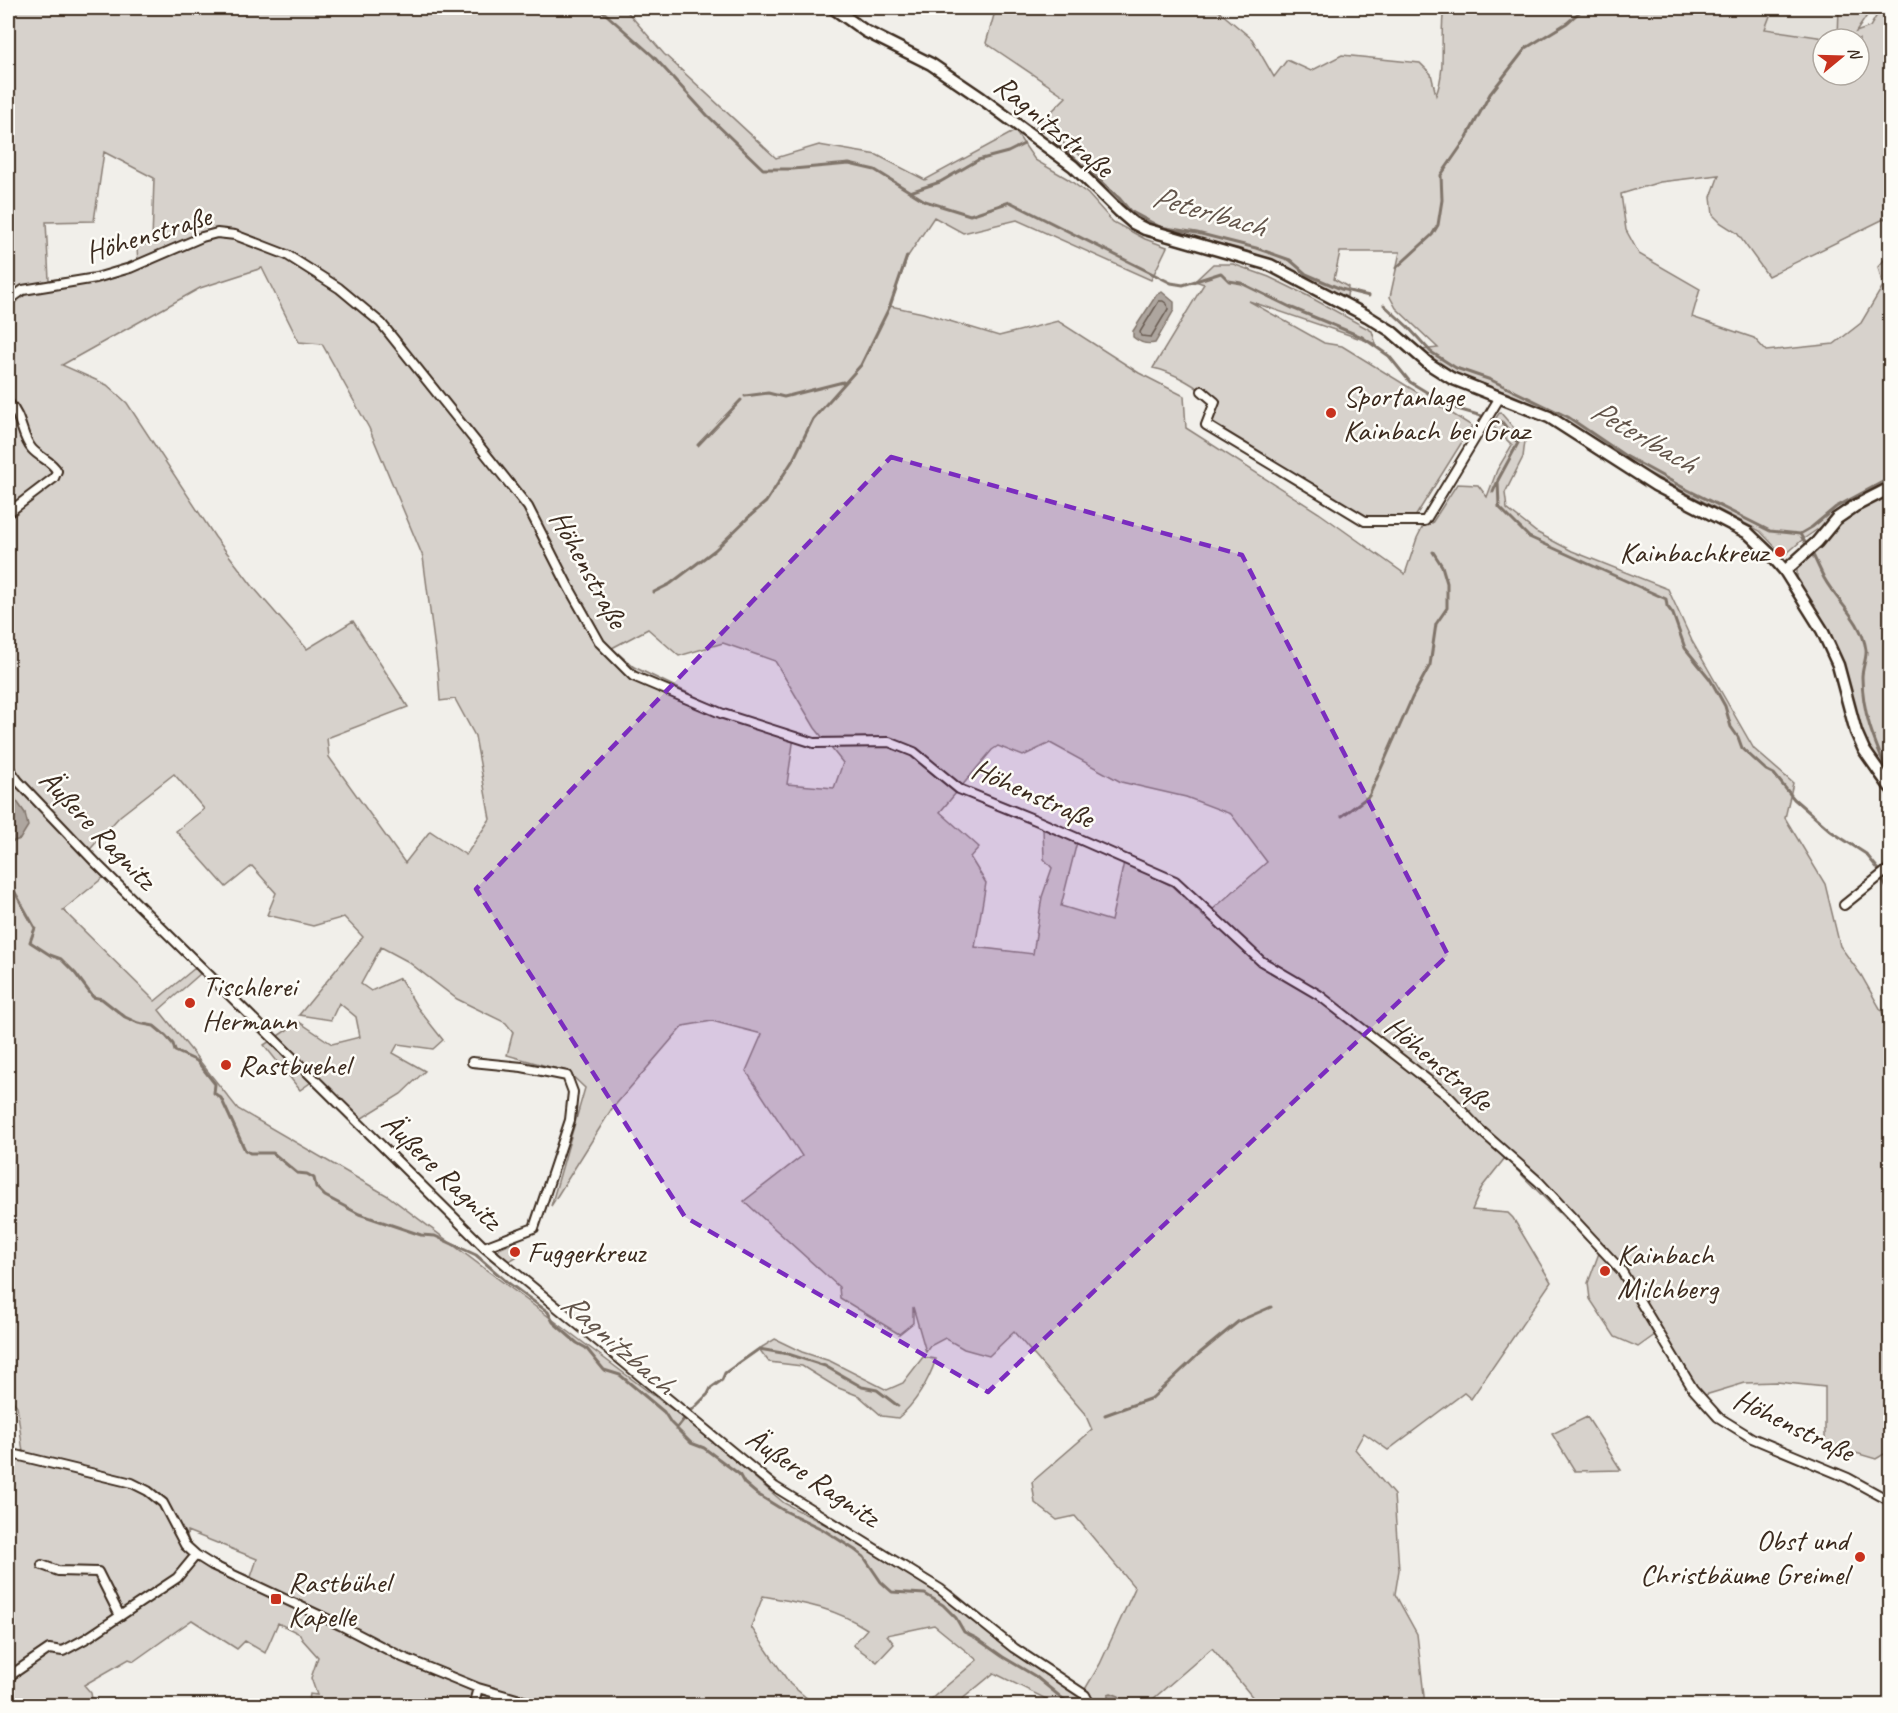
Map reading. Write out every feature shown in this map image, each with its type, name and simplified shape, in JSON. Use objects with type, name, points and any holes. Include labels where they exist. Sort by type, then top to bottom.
[{"type":"main road","name":"Ragnitzstraße","points":[[833,8],[865,31],[931,64],[990,104],[1074,166],[1133,223],[1145,229],[1270,265],[1375,321],[1391,331],[1429,364],[1451,378],[1549,417],[1655,485],[1737,526],[1757,542],[1785,571],[1822,630],[1838,665],[1856,732],[1864,750],[1890,787]]},
{"type":"main road","points":[[1785,571],[1817,542],[1836,519],[1855,506],[1890,488]]},
{"type":"street","name":"Höhenstraße","points":[[8,301],[23,290],[96,278],[130,268],[217,232],[235,235],[287,255],[339,288],[381,323],[528,507],[600,643],[633,676],[723,714],[814,744],[890,742],[914,752],[959,789],[1175,881],[1261,961],[1319,995],[1448,1096],[1479,1129],[1539,1182],[1621,1270],[1693,1389],[1718,1417],[1752,1438],[1848,1478],[1890,1501]]},
{"type":"street","points":[[1202,390],[1215,402],[1206,425],[1365,521],[1425,521],[1500,397]]},
{"type":"street","points":[[8,402],[21,421],[31,448],[54,465],[57,471],[54,478],[8,513]]},
{"type":"street","name":"Äußere Ragnitz","points":[[8,767],[18,781],[97,864],[484,1247],[775,1486],[940,1588],[1014,1648],[1085,1695],[1091,1706]]},
{"type":"street","points":[[1844,905],[1890,868]]},
{"type":"street","points":[[472,1062],[522,1067],[567,1076],[573,1092],[570,1120],[534,1228],[484,1247]]},
{"type":"street","points":[[8,1453],[132,1483],[148,1491],[163,1503],[181,1538],[195,1555],[212,1565],[329,1619],[402,1657],[478,1688],[541,1706]]},
{"type":"street","points":[[8,1677],[49,1649],[63,1651],[120,1616],[177,1578],[195,1555]]},
{"type":"street","points":[[42,1565],[58,1571],[98,1572],[120,1616]]},
{"type":"street","points":[[473,1706],[478,1688]]},
{"type":"highlighted area","points":[[891,457],[1242,555],[1448,955],[988,1392],[685,1217],[476,889]]},
{"type":"shaded area","points":[[8,8],[624,8],[664,54],[776,158],[819,145],[877,155],[925,180],[1015,131],[1035,160],[1068,179],[1088,194],[1113,222],[1145,239],[1167,247],[1151,280],[1017,220],[963,233],[934,217],[908,256],[890,306],[923,313],[999,336],[1058,321],[1139,373],[1184,396],[1186,428],[1319,513],[1405,574],[1417,538],[1426,520],[1432,523],[1457,484],[1478,485],[1487,497],[1497,470],[1512,445],[1491,425],[1500,412],[1525,441],[1523,457],[1505,493],[1507,509],[1536,532],[1572,551],[1668,589],[1692,641],[1754,749],[1793,783],[1785,818],[1825,884],[1840,946],[1861,975],[1890,1026],[1890,1456],[1884,1454],[1876,1459],[1825,1444],[1825,1387],[1777,1382],[1745,1383],[1695,1398],[1659,1332],[1638,1347],[1615,1337],[1590,1299],[1588,1283],[1599,1253],[1505,1158],[1482,1187],[1472,1210],[1508,1213],[1551,1282],[1471,1399],[1464,1393],[1388,1450],[1364,1433],[1355,1449],[1394,1495],[1399,1570],[1395,1594],[1417,1634],[1425,1705],[1259,1705],[1212,1648],[1146,1705],[1108,1702],[1111,1705],[1058,1705],[994,1673],[955,1705],[924,1705],[977,1660],[934,1625],[887,1635],[894,1644],[877,1662],[853,1645],[867,1629],[842,1616],[817,1607],[763,1596],[751,1627],[790,1684],[815,1705],[308,1705],[310,1694],[317,1695],[311,1678],[318,1657],[300,1634],[278,1623],[265,1653],[245,1641],[237,1649],[192,1620],[134,1661],[129,1659],[84,1685],[91,1693],[93,1705],[8,1705],[8,1448],[23,1453],[17,1406],[8,1395],[8,843],[20,839],[25,813],[8,789]],"holes":[[[104,152],[154,178],[152,242],[137,247],[138,263],[92,275],[49,280],[46,222],[94,221]],[[262,268],[299,342],[322,344],[369,428],[423,557],[440,701],[455,699],[475,736],[490,819],[466,855],[430,831],[405,863],[329,757],[327,738],[408,707],[353,621],[307,649],[254,588],[215,537],[127,403],[107,385],[62,365],[200,288]],[[648,629],[679,656],[723,643],[775,661],[815,728],[843,763],[834,788],[787,784],[794,737],[738,717],[634,667],[612,648]],[[1050,743],[1121,782],[1186,797],[1231,814],[1267,862],[1204,917],[1172,886],[1124,862],[1111,921],[1061,906],[1077,842],[1043,829],[1044,859],[1052,868],[1042,897],[1033,954],[975,947],[986,883],[970,857],[979,847],[940,812],[992,750],[998,746],[1023,756]],[[174,774],[204,809],[176,831],[226,887],[252,866],[276,893],[267,915],[313,926],[344,917],[363,937],[299,1015],[331,1020],[339,1003],[356,1017],[360,1037],[332,1044],[299,1022],[264,1045],[300,1090],[316,1079],[359,1120],[401,1094],[425,1071],[393,1053],[398,1044],[433,1049],[443,1040],[417,1007],[400,978],[371,991],[361,984],[381,947],[407,961],[457,999],[506,1023],[513,1032],[507,1055],[568,1072],[585,1088],[551,1206],[611,1110],[683,1026],[712,1021],[762,1034],[746,1071],[802,1156],[744,1201],[839,1287],[840,1298],[899,1334],[913,1323],[913,1307],[926,1352],[930,1346],[945,1338],[964,1349],[989,1356],[1014,1332],[1085,1414],[1092,1430],[1032,1482],[1035,1503],[1057,1520],[1075,1516],[1135,1588],[1100,1664],[1084,1691],[1023,1650],[953,1592],[784,1503],[697,1428],[388,1196],[238,1109],[159,1010],[200,974],[195,968],[155,1001],[63,910],[104,877],[84,856],[120,816]],[[187,1531],[257,1559],[251,1577],[206,1557],[193,1549],[188,1541]],[[364,1634],[400,1653],[481,1685],[479,1694],[398,1659],[361,1640]]]},
{"type":"shaded area","points":[[996,8],[1215,8],[1252,39],[1274,77],[1287,60],[1311,71],[1342,55],[1420,63],[1431,74],[1436,95],[1441,74],[1444,8],[1773,8],[1765,29],[1811,36],[1811,87],[1871,87],[1870,27],[1881,8],[1890,8],[1890,216],[1768,276],[1737,233],[1713,215],[1711,197],[1719,175],[1660,182],[1621,194],[1626,230],[1639,254],[1700,289],[1692,317],[1754,338],[1766,351],[1834,344],[1861,323],[1883,286],[1878,267],[1890,253],[1890,798],[1872,773],[1844,668],[1829,634],[1797,578],[1797,569],[1853,505],[1802,540],[1784,556],[1760,531],[1641,469],[1558,416],[1513,395],[1457,374],[1421,350],[1438,348],[1396,308],[1390,297],[1400,252],[1340,252],[1334,279],[1348,287],[1347,297],[1251,253],[1172,234],[1136,220],[1128,215],[1116,201],[1084,159],[1036,127],[1066,97],[986,43]]},
{"type":"shaded area","points":[[1773,8],[1839,8],[1838,27],[1811,27],[1811,35],[1765,29]]},
{"type":"shaded area","points":[[1839,8],[1872,8],[1859,27],[1838,27]]},
{"type":"shaded area","name":"Sportanlage Kainbach bei Graz","points":[[1213,264],[1233,264],[1269,277],[1372,331],[1376,344],[1249,301],[1324,343],[1342,346],[1472,426],[1415,517],[1365,521],[1206,425],[1214,401],[1185,381],[1153,368],[1204,284],[1195,281]]},
{"type":"shaded area","points":[[517,1241],[516,1257],[509,1261],[498,1252],[499,1249]]},
{"type":"shaded area","points":[[775,1339],[802,1352],[830,1361],[887,1390],[903,1383],[923,1357],[936,1359],[921,1391],[898,1418],[882,1416],[859,1396],[836,1387],[802,1366],[769,1362],[759,1349]]},
{"type":"shaded area","points":[[1587,1417],[1621,1470],[1575,1471],[1552,1434]]},
{"type":"water","points":[[1162,292],[1174,302],[1174,310],[1155,343],[1141,342],[1133,337],[1133,331],[1157,294]]},
{"type":"water","points":[[8,789],[25,813],[28,826],[20,839],[8,843]]},
{"type":"water","points":[[1108,1694],[1119,1696],[1124,1705],[1111,1705],[1108,1702]]},
{"type":"waterway","points":[[599,8],[653,56],[707,115],[763,169],[849,164],[875,170],[925,201],[970,215],[1010,202],[1171,283],[1183,285],[1221,273],[1229,281],[1241,283],[1292,308],[1362,337],[1389,356],[1410,382],[1451,407],[1502,422],[1518,443],[1498,480],[1499,507],[1529,537],[1666,599],[1685,648],[1710,679],[1725,706],[1731,727],[1742,748],[1766,770],[1774,774],[1794,799],[1832,832],[1866,854],[1879,870]]},
{"type":"waterway","points":[[1396,268],[1432,235],[1438,225],[1442,200],[1441,175],[1466,139],[1490,94],[1526,48],[1567,23],[1584,8]]},
{"type":"waterway","name":"Peterlbach","points":[[1053,142],[1068,152],[1119,198],[1130,211],[1160,227],[1197,233],[1256,248],[1290,260],[1306,274],[1341,289],[1369,296]]},
{"type":"waterway","name":"Peterlbach","points":[[910,192],[940,182],[978,160],[1008,152],[1024,144]]},
{"type":"waterway","points":[[654,592],[670,584],[715,550],[766,502],[793,460],[813,419],[861,365],[890,306],[907,256]]},
{"type":"waterway","name":"Peterlbach","points":[[1384,305],[1431,352],[1456,368],[1491,380],[1568,417],[1624,455],[1770,531],[1800,534],[1836,507],[1890,478]]},
{"type":"waterway","points":[[745,396],[768,393],[784,397],[843,382]]},
{"type":"waterway","points":[[698,445],[741,400]]},
{"type":"waterway","points":[[1493,492],[1497,483]]},
{"type":"waterway","points":[[1800,534],[1806,544]]},
{"type":"waterway","points":[[1342,816],[1369,796],[1412,698],[1430,665],[1436,624],[1447,608],[1447,583],[1442,566],[1433,552]]},
{"type":"waterway","points":[[1812,553],[1829,587],[1854,620],[1864,639],[1866,653],[1862,677],[1864,704],[1890,778]]},
{"type":"waterway","name":"Ragnitzbach","points":[[8,880],[35,928],[30,942],[61,959],[93,997],[102,999],[125,1017],[138,1023],[154,1026],[173,1044],[175,1051],[197,1061],[215,1084],[214,1093],[221,1098],[245,1150],[250,1153],[273,1153],[297,1173],[307,1174],[314,1178],[316,1187],[325,1196],[359,1214],[421,1235],[435,1236],[476,1255],[507,1282],[548,1312],[553,1322],[586,1348],[604,1370],[620,1375],[664,1412],[671,1423],[691,1443],[704,1448],[739,1474],[744,1483],[757,1494],[822,1529],[855,1550],[864,1557],[881,1582],[892,1592],[925,1594],[943,1605],[956,1618],[964,1632],[1035,1676],[1075,1706]]},
{"type":"waterway","points":[[1883,881],[1890,894]]},
{"type":"waterway","points":[[1105,1415],[1152,1398],[1200,1353],[1239,1321],[1271,1307]]},
{"type":"waterway","points":[[691,1411],[711,1388],[722,1380],[725,1373],[759,1349],[788,1354],[825,1366],[862,1387],[877,1390],[898,1406]]},
{"type":"waterway","points":[[676,1429],[684,1419]]},
{"type":"place","name":"Sportanlage Kainbach bei Graz","points":[[1331,413]]},
{"type":"place","name":"Kainbachkreuz","points":[[1780,552]]},
{"type":"place","name":"Tischlerei Hermann","points":[[190,1003]]},
{"type":"place","name":"Rastbuehel","points":[[226,1065]]},
{"type":"place","name":"Fuggerkreuz","points":[[515,1252]]},
{"type":"place","name":"Kainbach Milchberg","points":[[1605,1271]]},
{"type":"place","name":"Obst und Christbäume Greimel","points":[[1860,1557]]},
{"type":"place","name":"Rastbühel Kapelle","points":[[276,1599]]}]
